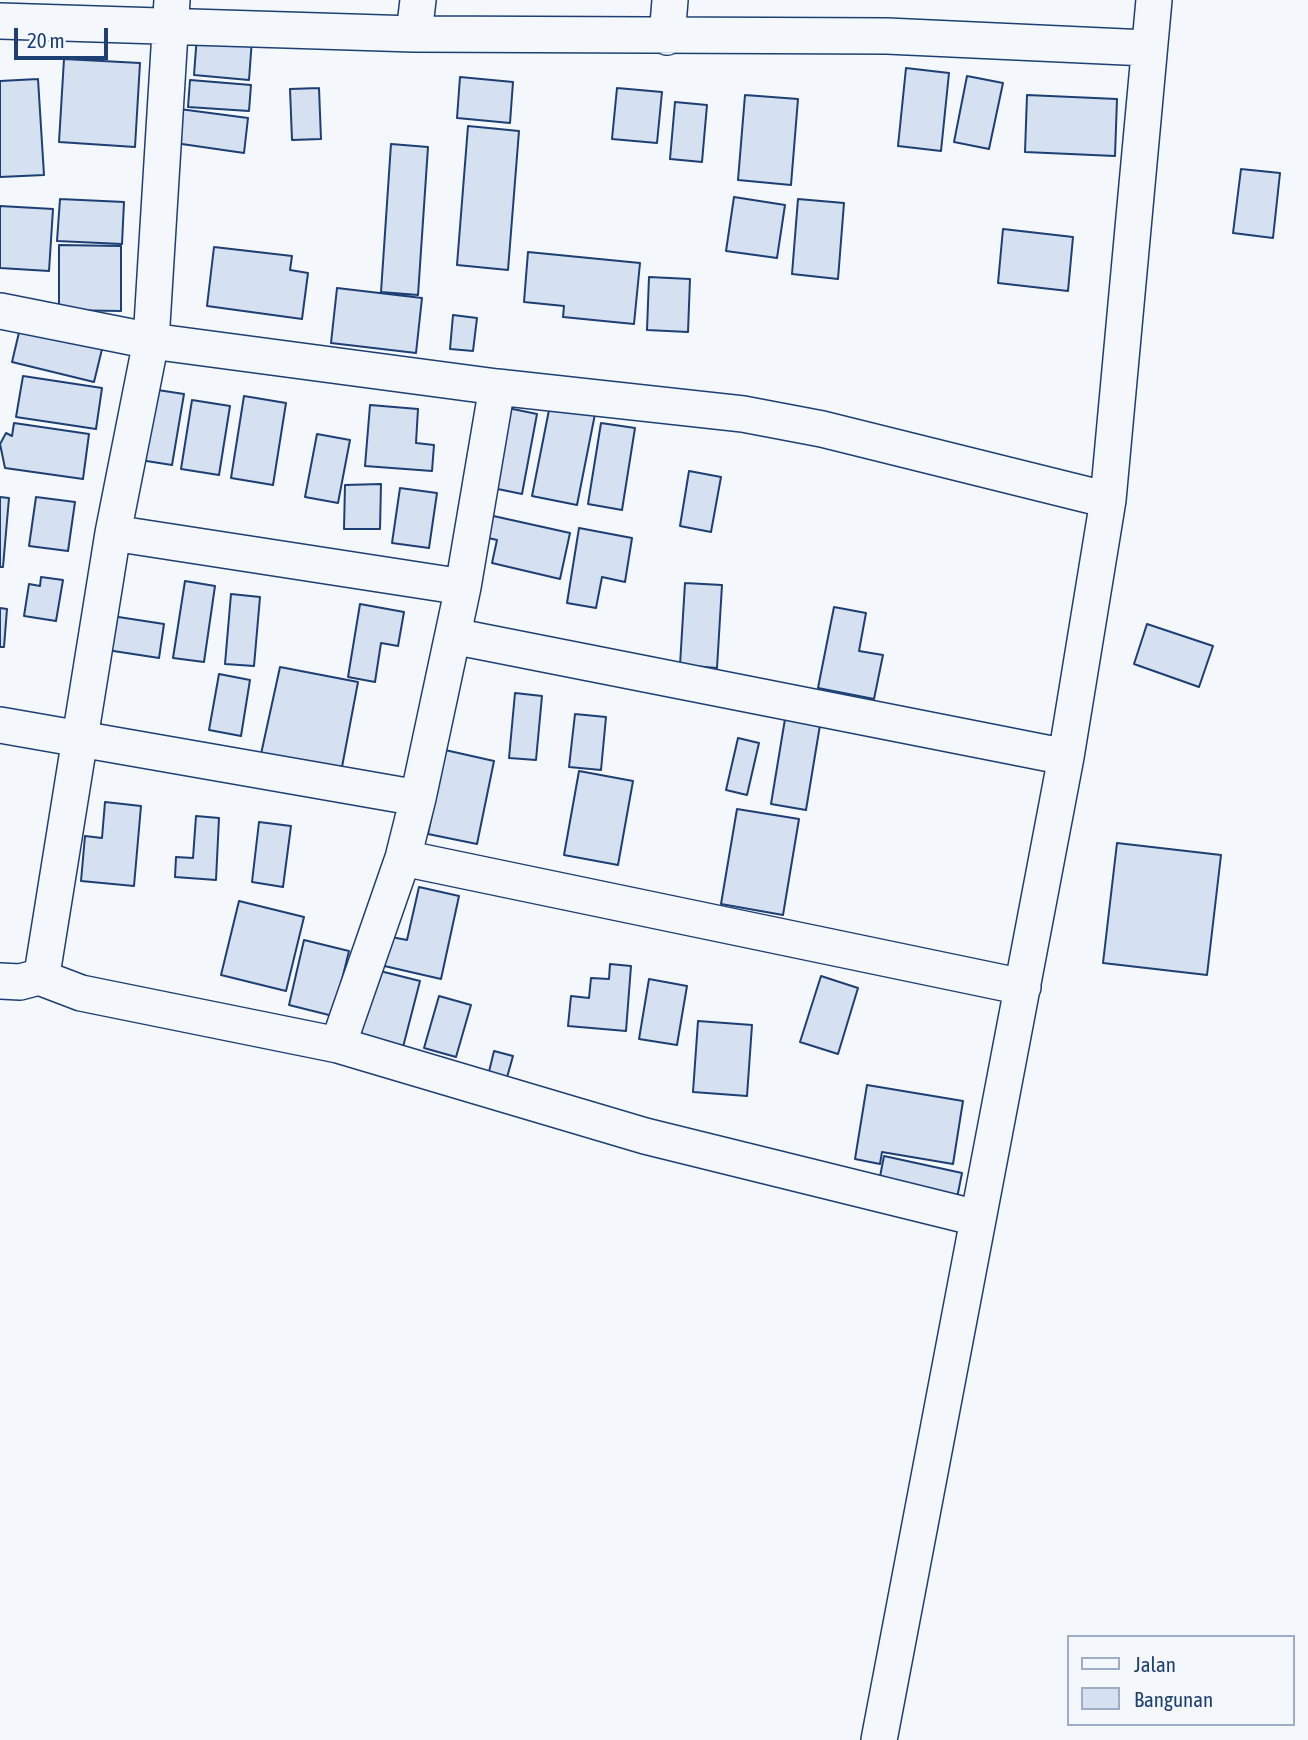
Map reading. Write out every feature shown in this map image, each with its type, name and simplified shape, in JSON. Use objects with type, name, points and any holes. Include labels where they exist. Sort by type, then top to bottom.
[{"type":"street","points":[[667,37],[670,0]]},
{"type":"street","points":[[879,1740],[1066,757],[1108,500],[1147,48],[1154,0]]},
{"type":"street","points":[[0,21],[171,12],[416,17],[667,37],[887,36],[1147,48]]},
{"type":"street","points":[[39,977],[43,968],[113,533],[151,341],[171,12]]},
{"type":"street","points":[[0,311],[151,341],[497,387],[743,414],[822,429],[1108,500]]},
{"type":"street","points":[[338,1045],[402,858],[418,798],[463,587],[497,387]]},
{"type":"street","points":[[113,533],[463,587]]},
{"type":"street","points":[[453,636],[1066,757]]},
{"type":"street","points":[[0,725],[418,798]]},
{"type":"street","points":[[402,858],[1023,987]]},
{"type":"street","points":[[0,981],[20,982],[39,977],[81,993],[338,1045],[645,1136],[977,1218]]},
{"type":"building","points":[[197,35],[252,39],[249,80],[194,75]]},
{"type":"building","points":[[64,59],[140,63],[135,147],[59,142]]},
{"type":"building","points":[[906,68],[949,73],[941,151],[898,146]]},
{"type":"building","points":[[967,76],[1003,83],[989,149],[954,142]]},
{"type":"building","points":[[460,77],[513,82],[510,123],[457,118]]},
{"type":"building","points":[[38,79],[44,175],[0,177],[0,81]]},
{"type":"building","points":[[190,80],[251,85],[249,111],[188,107]]},
{"type":"building","points":[[319,88],[321,139],[292,140],[290,89]]},
{"type":"building","points":[[617,88],[662,92],[657,143],[612,139]]},
{"type":"building","points":[[745,95],[798,99],[791,185],[738,180]]},
{"type":"building","points":[[1027,95],[1117,99],[1115,156],[1025,152]]},
{"type":"building","points":[[675,102],[707,105],[702,162],[670,159]]},
{"type":"building","points":[[172,108],[248,118],[244,153],[168,142]]},
{"type":"building","points":[[468,126],[519,131],[508,270],[457,265]]},
{"type":"building","points":[[391,144],[428,147],[418,295],[381,292]]},
{"type":"building","points":[[1241,169],[1280,173],[1273,238],[1233,233]]},
{"type":"building","points":[[734,197],[785,205],[777,258],[726,251]]},
{"type":"building","points":[[60,199],[124,202],[122,244],[57,241]]},
{"type":"building","points":[[798,199],[844,203],[838,279],[792,274]]},
{"type":"building","points":[[0,206],[53,209],[49,271],[0,268]]},
{"type":"building","points":[[1003,229],[1073,237],[1068,291],[998,283]]},
{"type":"building","points":[[59,245],[121,246],[121,311],[59,310]]},
{"type":"building","points":[[214,247],[292,256],[290,270],[308,273],[302,319],[207,306]]},
{"type":"building","points":[[528,252],[640,263],[634,324],[563,317],[564,306],[524,302]]},
{"type":"building","points":[[649,277],[690,279],[688,332],[647,330]]},
{"type":"building","points":[[337,288],[422,298],[416,353],[331,343]]},
{"type":"building","points":[[453,315],[477,318],[473,351],[450,349]]},
{"type":"building","points":[[21,324],[103,345],[94,382],[12,362]]},
{"type":"building","points":[[23,376],[102,388],[96,429],[16,417]]},
{"type":"building","points":[[151,389],[184,394],[172,465],[140,460]]},
{"type":"building","points":[[244,396],[286,403],[273,485],[231,478]]},
{"type":"building","points":[[192,400],[230,406],[219,475],[181,469]]},
{"type":"building","points":[[370,405],[418,409],[416,443],[434,445],[432,471],[365,466]]},
{"type":"building","points":[[550,405],[595,414],[577,505],[532,496]]},
{"type":"building","points":[[503,407],[537,414],[522,494],[488,487]]},
{"type":"building","points":[[14,423],[89,434],[83,479],[5,468],[0,444],[6,433],[12,436]]},
{"type":"building","points":[[601,423],[635,428],[622,510],[588,504]]},
{"type":"building","points":[[317,434],[350,440],[338,503],[305,497]]},
{"type":"building","points":[[689,471],[721,477],[711,532],[680,526]]},
{"type":"building","points":[[381,484],[380,529],[344,529],[345,485]]},
{"type":"building","points":[[400,488],[437,493],[429,548],[392,543]]},
{"type":"building","points":[[0,497],[9,498],[3,567],[0,567]]},
{"type":"building","points":[[36,497],[75,502],[68,551],[29,546]]},
{"type":"building","points":[[489,515],[570,533],[560,579],[492,563],[497,540],[484,537]]},
{"type":"building","points":[[579,528],[632,538],[625,582],[602,577],[596,608],[567,603]]},
{"type":"building","points":[[41,577],[63,580],[56,621],[24,616],[29,584],[40,586]]},
{"type":"building","points":[[185,581],[215,586],[204,662],[173,658]]},
{"type":"building","points":[[685,583],[722,585],[717,668],[680,665]]},
{"type":"building","points":[[231,594],[260,597],[254,666],[225,664]]},
{"type":"building","points":[[360,604],[404,612],[398,646],[381,643],[375,682],[348,677]]},
{"type":"building","points":[[834,607],[866,613],[859,651],[883,655],[874,699],[818,688]]},
{"type":"building","points":[[0,608],[7,609],[4,647],[0,647]]},
{"type":"building","points":[[112,616],[164,624],[159,658],[107,650]]},
{"type":"building","points":[[1147,624],[1213,646],[1199,687],[1134,664]]},
{"type":"building","points":[[280,667],[358,682],[342,767],[261,754]]},
{"type":"building","points":[[219,674],[250,680],[241,736],[209,730]]},
{"type":"building","points":[[515,693],[542,696],[536,760],[509,758]]},
{"type":"building","points":[[575,714],[606,717],[601,770],[569,767]]},
{"type":"building","points":[[785,719],[820,725],[806,810],[771,804]]},
{"type":"building","points":[[738,738],[759,743],[747,795],[726,790]]},
{"type":"building","points":[[445,750],[494,761],[477,844],[428,834]]},
{"type":"building","points":[[579,771],[633,781],[618,865],[564,855]]},
{"type":"building","points":[[105,802],[141,806],[134,886],[81,881],[85,836],[102,838]]},
{"type":"building","points":[[737,809],[799,819],[783,915],[721,904]]},
{"type":"building","points":[[196,816],[219,818],[216,880],[175,877],[176,857],[193,858]]},
{"type":"building","points":[[259,822],[291,826],[283,887],[252,882]]},
{"type":"building","points":[[1117,843],[1221,855],[1207,975],[1103,963]]},
{"type":"building","points":[[419,887],[459,896],[441,979],[380,965],[386,936],[407,940]]},
{"type":"building","points":[[239,901],[304,917],[286,991],[221,975]]},
{"type":"building","points":[[304,940],[349,951],[333,1016],[289,1005]]},
{"type":"building","points":[[610,964],[631,966],[626,1031],[568,1026],[571,996],[589,998],[591,978],[609,979]]},
{"type":"building","points":[[372,969],[420,981],[403,1047],[354,1034]]},
{"type":"building","points":[[821,976],[858,988],[838,1054],[800,1042]]},
{"type":"building","points":[[649,979],[687,986],[677,1045],[639,1039]]},
{"type":"building","points":[[439,996],[471,1005],[456,1057],[424,1048]]},
{"type":"building","points":[[698,1021],[752,1025],[747,1096],[693,1092]]},
{"type":"building","points":[[494,1051],[513,1056],[504,1088],[486,1084]]},
{"type":"building","points":[[867,1085],[963,1101],[953,1164],[882,1152],[880,1164],[855,1159]]},
{"type":"building","points":[[884,1156],[962,1173],[956,1203],[878,1187]]}]
